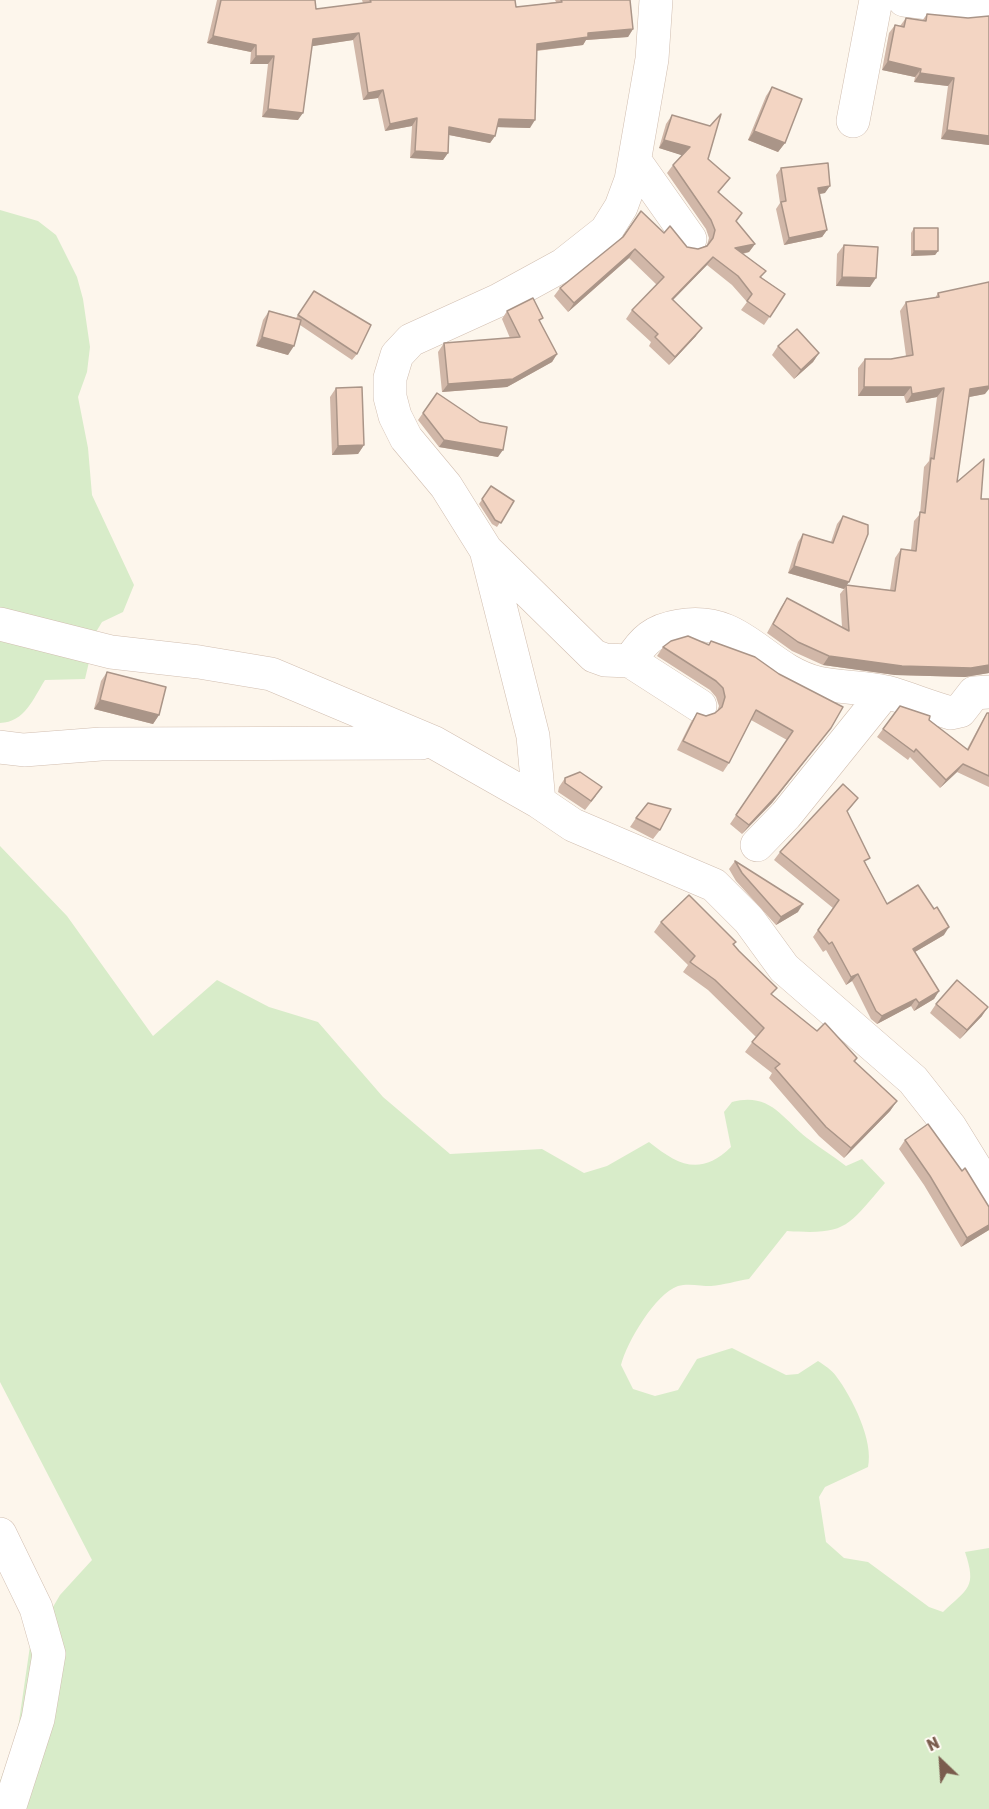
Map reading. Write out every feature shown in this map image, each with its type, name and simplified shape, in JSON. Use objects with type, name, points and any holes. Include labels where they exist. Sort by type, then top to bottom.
[{"type":"street","points":[[656,0],[652,59],[635,161],[621,207],[606,231],[563,266],[499,300],[411,340],[397,355],[390,378],[390,398],[395,416],[406,438],[446,486],[486,550],[594,656],[605,660],[630,661],[700,706]]},
{"type":"street","points":[[853,121],[876,0]]},
{"type":"street","points":[[904,0],[963,7],[989,1]]},
{"type":"street","points":[[635,161],[690,239]]},
{"type":"street","points":[[486,550],[533,736],[539,802]]},
{"type":"street","points":[[630,661],[642,641],[660,629],[696,623],[726,628],[785,671],[818,683],[885,692],[951,713],[960,711],[974,693],[989,692]]},
{"type":"street","points":[[0,624],[111,652],[199,662],[271,674],[435,743],[539,802],[573,825],[714,885],[750,920],[784,968],[913,1080],[950,1127],[989,1190]]},
{"type":"street","points":[[758,845],[885,692]]},
{"type":"street","points":[[0,747],[24,750],[101,744],[435,743]]},
{"type":"street","points":[[0,1534],[36,1608],[49,1654],[38,1719],[9,1809]]},
{"type":"green space","points":[[0,210],[38,221],[56,235],[77,277],[83,299],[90,347],[87,372],[78,397],[88,448],[92,495],[134,585],[123,612],[102,622],[96,632],[85,679],[45,680],[22,714],[9,722],[0,723]]},
{"type":"green space","points":[[0,846],[67,916],[153,1036],[217,980],[269,1007],[318,1022],[383,1097],[450,1154],[542,1149],[584,1173],[607,1166],[649,1142],[680,1162],[699,1165],[720,1156],[731,1147],[724,1112],[732,1102],[745,1100],[766,1104],[774,1109],[807,1138],[846,1166],[862,1159],[885,1183],[853,1219],[834,1229],[807,1232],[787,1231],[749,1279],[711,1286],[682,1285],[669,1291],[651,1308],[643,1320],[629,1344],[621,1365],[633,1389],[655,1396],[678,1390],[697,1359],[732,1348],[786,1375],[798,1374],[818,1361],[834,1374],[849,1395],[865,1432],[869,1456],[868,1467],[825,1487],[819,1497],[826,1542],[844,1558],[868,1562],[929,1607],[943,1612],[959,1598],[968,1586],[970,1573],[965,1552],[989,1548],[989,1809],[0,1809],[0,1781],[17,1735],[30,1646],[60,1595],[92,1560],[0,1382]]},
{"type":"building","points":[[221,0],[315,0],[316,9],[371,2],[370,0],[515,0],[516,7],[562,2],[561,0],[630,0],[633,29],[588,33],[588,37],[537,44],[535,120],[499,119],[495,136],[449,127],[448,153],[415,151],[417,118],[390,124],[383,90],[368,93],[359,33],[313,39],[303,113],[268,109],[274,56],[256,56],[256,45],[213,36]]},
{"type":"building","points":[[927,14],[968,18],[989,16],[989,136],[947,130],[954,78],[920,73],[921,69],[888,61],[895,25],[904,27],[906,18],[926,21]]},
{"type":"building","points":[[772,87],[802,99],[785,143],[754,131]]},
{"type":"building","points":[[721,114],[708,159],[730,178],[718,192],[742,213],[736,221],[755,244],[735,248],[766,271],[760,277],[785,294],[770,317],[747,301],[752,294],[738,276],[713,257],[672,299],[702,328],[675,357],[655,337],[658,334],[632,310],[664,277],[635,249],[574,303],[560,288],[623,237],[641,211],[664,233],[670,226],[687,247],[698,249],[707,246],[715,230],[711,220],[673,165],[690,147],[664,140],[672,115],[710,126]]},
{"type":"building","points":[[828,163],[830,186],[818,188],[827,230],[789,238],[781,202],[786,201],[781,168]]},
{"type":"building","points":[[914,228],[938,228],[938,251],[914,251]]},
{"type":"building","points":[[844,245],[878,247],[876,278],[842,277]]},
{"type":"building","points":[[989,282],[989,386],[970,389],[957,482],[984,459],[981,499],[989,499],[989,665],[971,668],[902,666],[829,656],[798,642],[773,624],[787,598],[849,631],[846,585],[895,591],[901,549],[916,551],[920,512],[925,513],[931,458],[934,459],[944,388],[912,394],[911,387],[864,387],[865,359],[891,359],[913,355],[906,302],[939,297],[938,293]]},
{"type":"building","points":[[314,291],[371,325],[357,354],[298,315]]},
{"type":"building","points":[[533,298],[543,318],[539,320],[557,354],[513,379],[448,384],[444,343],[520,337],[507,311]]},
{"type":"building","points":[[269,311],[301,320],[294,346],[262,337]]},
{"type":"building","points":[[797,329],[819,353],[801,370],[778,346]]},
{"type":"building","points":[[362,387],[364,445],[338,446],[336,388]]},
{"type":"building","points":[[437,393],[480,422],[507,427],[503,450],[444,440],[423,413]]},
{"type":"building","points":[[491,486],[514,501],[501,523],[495,520],[482,499]]},
{"type":"building","points":[[843,516],[868,525],[868,534],[849,582],[794,566],[803,534],[833,543]]},
{"type":"building","points":[[688,636],[709,645],[711,641],[755,657],[779,674],[843,707],[831,728],[778,794],[749,825],[736,815],[793,731],[756,710],[729,763],[683,741],[697,713],[706,716],[715,713],[722,707],[725,697],[723,688],[716,681],[663,647],[671,641]]},
{"type":"building","points":[[107,672],[166,687],[159,715],[100,700]]},
{"type":"building","points":[[900,706],[930,716],[929,720],[968,750],[989,713],[989,776],[963,764],[946,780],[916,749],[914,752],[883,729]]},
{"type":"building","points":[[580,772],[602,787],[591,801],[565,783],[565,778]]},
{"type":"building","points":[[843,784],[858,798],[847,811],[870,858],[864,861],[887,904],[918,885],[934,909],[937,907],[949,927],[913,949],[939,991],[919,1003],[916,999],[882,1016],[876,1011],[858,974],[851,977],[832,942],[829,944],[818,930],[839,900],[780,852]]},
{"type":"building","points":[[648,803],[671,809],[660,830],[636,818]]},
{"type":"building","points":[[735,861],[803,904],[781,917],[742,873]]},
{"type":"building","points":[[689,895],[736,942],[733,944],[739,951],[777,988],[771,994],[817,1031],[825,1023],[857,1058],[854,1061],[897,1101],[851,1148],[826,1127],[775,1068],[780,1064],[752,1042],[764,1028],[715,980],[690,962],[695,956],[661,922]]},
{"type":"building","points":[[957,980],[988,1007],[967,1030],[936,1004]]},
{"type":"building","points":[[928,1124],[962,1171],[965,1168],[989,1207],[989,1225],[967,1238],[930,1176],[905,1140]]}]
